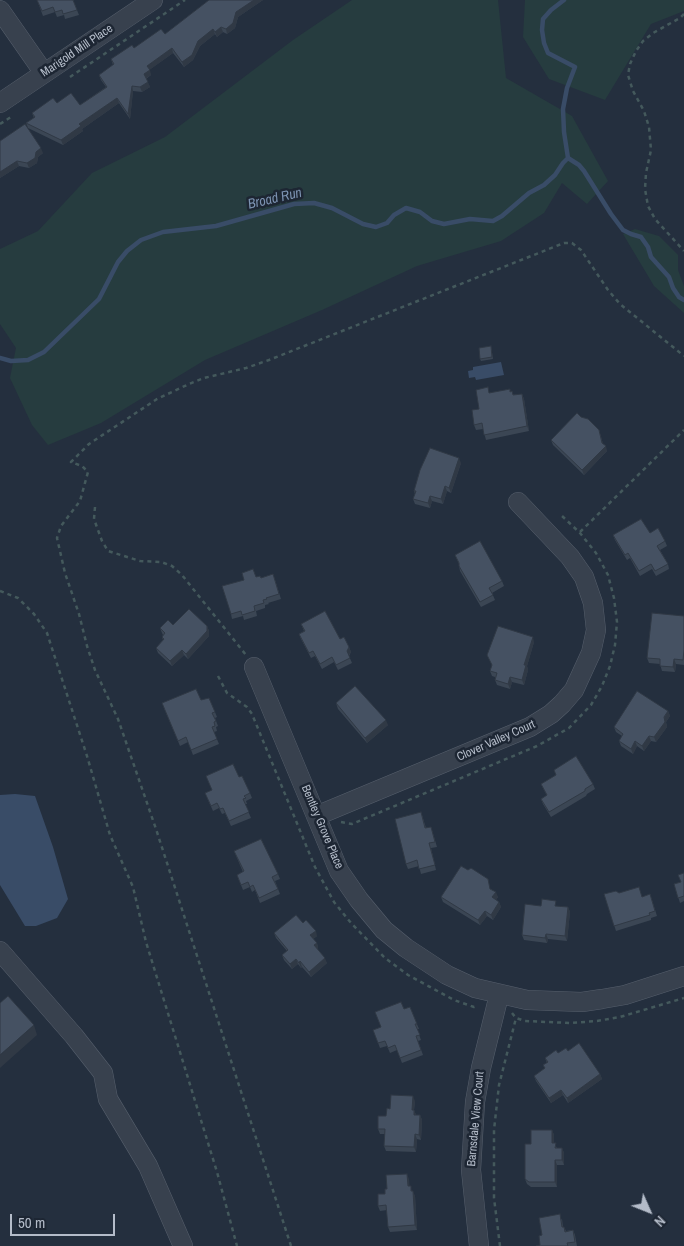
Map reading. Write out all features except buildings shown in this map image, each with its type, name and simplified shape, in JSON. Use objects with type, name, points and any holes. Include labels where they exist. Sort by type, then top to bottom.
[{"type":"street","name":"Marigold Mill Place","points":[[0,103],[153,0]]},
{"type":"street","points":[[0,10],[44,73]]},
{"type":"street","name":"Clover Valley Court","points":[[319,821],[530,727],[551,714],[574,690],[591,653],[596,630],[593,603],[584,577],[570,557],[518,502]]},
{"type":"street","name":"Bentley Grove Place","points":[[254,667],[339,871],[359,900],[384,930],[406,948],[447,975],[498,1000],[582,1002],[625,995],[684,976]]},
{"type":"street","points":[[0,951],[74,1036],[103,1073],[108,1099],[148,1166],[183,1246]]},
{"type":"street","name":"Barnsdale View Court","points":[[479,1246],[471,1170],[475,1102],[480,1068],[498,1000]]},
{"type":"path","points":[[64,81],[185,0]]},
{"type":"path","points":[[684,14],[643,41],[630,64],[628,75],[644,110],[649,127],[651,150],[645,188],[648,206],[656,219],[684,251]]},
{"type":"path","points":[[0,124],[16,114]]},
{"type":"path","points":[[291,1246],[156,829],[118,719],[86,646],[79,614],[65,573],[57,538],[61,526],[80,501],[88,472],[82,466],[71,462],[89,444],[142,408],[158,398],[189,384],[269,360],[564,242],[572,243],[581,250],[608,290],[620,304],[684,356]]},
{"type":"path","points":[[580,533],[684,430]]},
{"type":"path","points":[[94,508],[94,519],[108,551],[140,561],[161,562],[172,566],[228,632],[254,667]]},
{"type":"path","points":[[301,835],[319,821],[336,820],[345,824],[352,824],[505,761],[559,734],[580,718],[591,705],[602,686],[610,666],[615,645],[617,622],[614,598],[608,575],[596,553],[561,514]]},
{"type":"path","points":[[0,591],[18,598],[34,614],[47,633],[88,756],[110,836],[133,887],[146,942],[214,1163],[237,1246]]},
{"type":"path","points":[[218,676],[227,693],[247,707],[252,714],[318,874],[334,902],[351,923],[385,958],[408,975],[454,1000],[474,1007],[498,1000],[516,1018],[525,1021],[597,1021],[620,1017],[684,998]]},
{"type":"path","points":[[500,1246],[494,1198],[494,1130],[499,1085],[516,1018]]},
{"type":"green space","points":[[352,0],[498,0],[506,78],[572,116],[608,181],[587,204],[562,183],[544,213],[501,241],[417,266],[322,310],[205,360],[101,423],[48,445],[32,425],[10,378],[16,348],[0,324],[0,249],[38,231],[92,173],[165,137],[293,40]]},
{"type":"green space","points":[[525,0],[684,0],[684,11],[651,24],[605,100],[549,79],[523,37]]},
{"type":"green space","points":[[635,229],[659,236],[678,255],[678,270],[684,286],[684,313],[654,286],[623,234]]},
{"type":"water","points":[[501,362],[504,375],[476,380],[475,377],[469,378],[468,371],[473,370],[473,367]]},
{"type":"water","points":[[0,795],[35,796],[53,847],[68,899],[57,918],[36,926],[25,926],[0,885]]},
{"type":"waterway","name":"Broad Run","points":[[564,0],[543,19],[542,30],[548,53],[575,67],[567,88],[563,109],[568,158]]},
{"type":"waterway","points":[[568,158],[579,165],[584,171],[623,230],[641,237],[648,247],[651,257],[669,277],[679,297],[684,300]]},
{"type":"waterway","name":"Broad Run","points":[[0,358],[11,361],[28,360],[44,352],[99,299],[118,262],[127,251],[141,240],[163,232],[216,226],[294,204],[314,203],[332,208],[363,224],[376,227],[387,223],[394,215],[406,208],[420,212],[432,221],[444,224],[470,219],[493,221],[502,216],[529,193],[544,185],[555,175],[568,158]]}]
